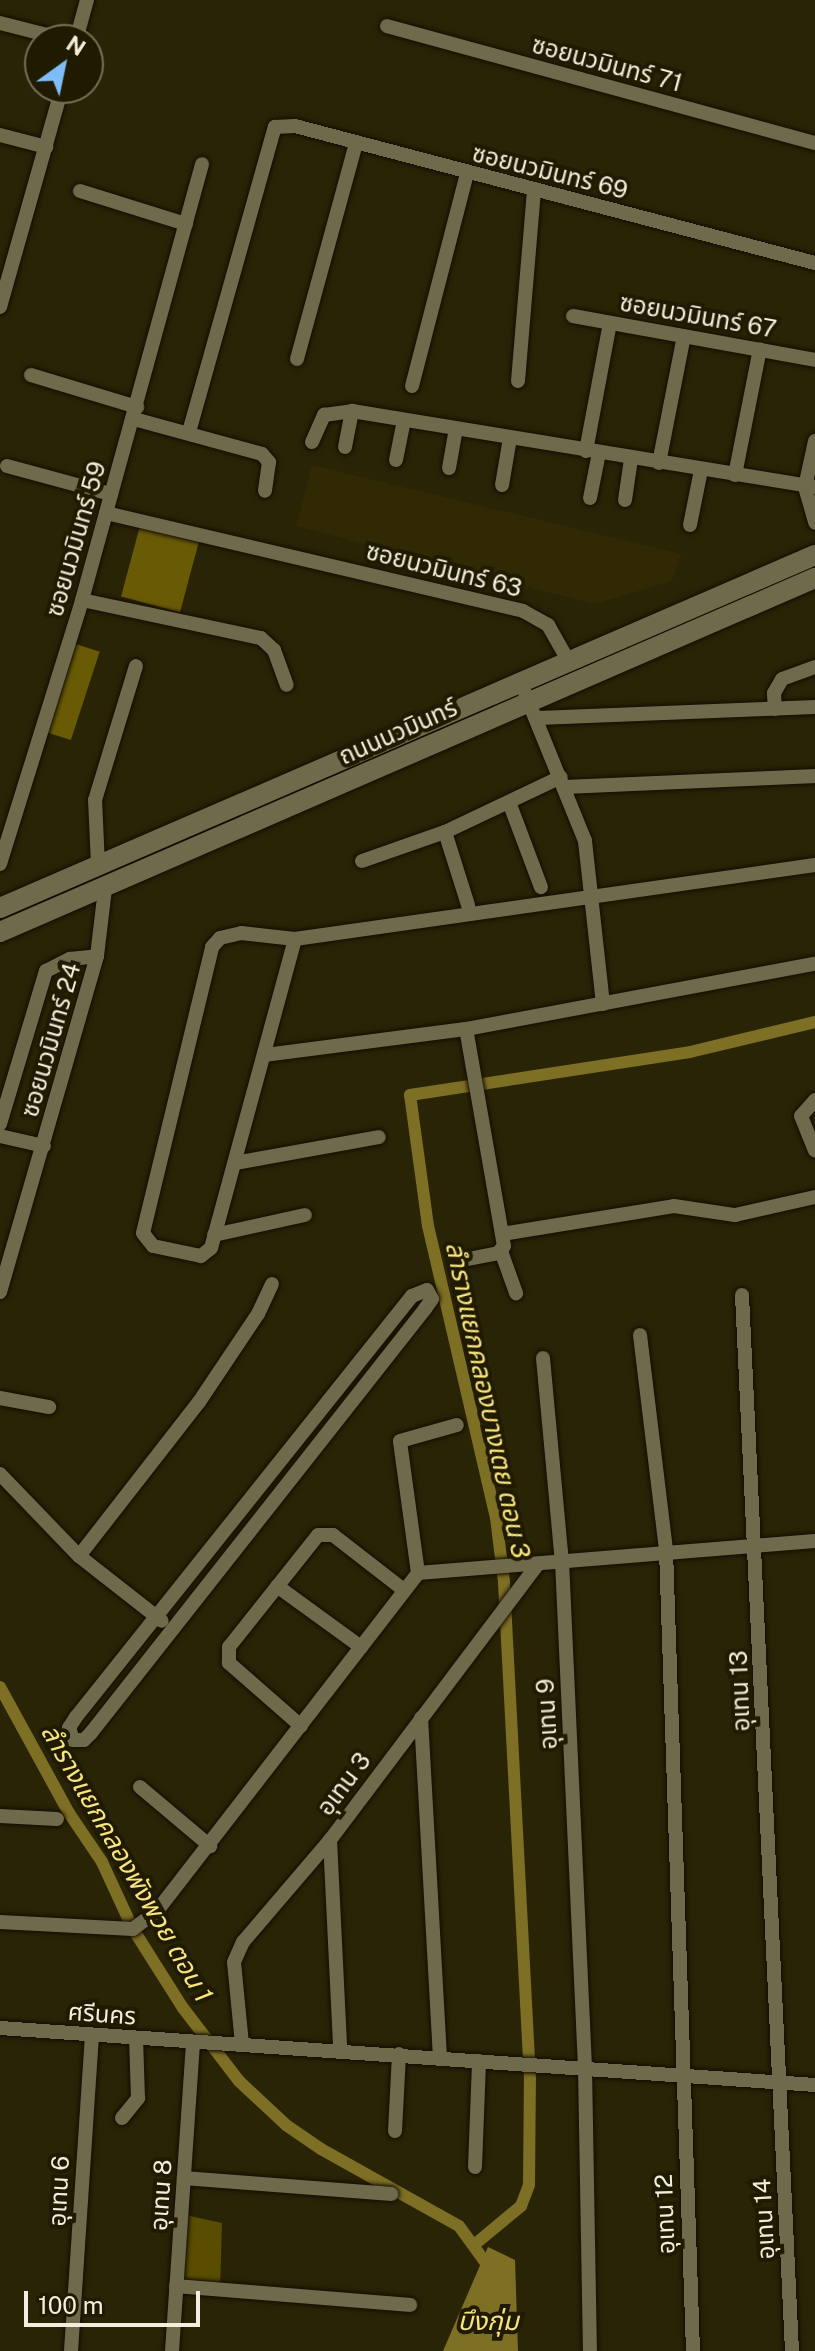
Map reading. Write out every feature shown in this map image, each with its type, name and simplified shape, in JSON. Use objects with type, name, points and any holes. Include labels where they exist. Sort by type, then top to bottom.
[{"type":"main road","name":"ถนนนวมินทร์","points":[[0,908],[815,555]]},
{"type":"main road","name":"ถนนนวมินทร์","points":[[0,932],[534,710],[815,578]]},
{"type":"main road","points":[[98,865],[105,889]]},
{"type":"street","points":[[80,24],[87,0]]},
{"type":"street","name":"ซอยนวมินทร์ 71","points":[[387,26],[815,143]]},
{"type":"street","points":[[1,27],[24,32]]},
{"type":"street","points":[[0,307],[7,260],[58,104]]},
{"type":"street","name":"ซอยนวมินทร์ 69","points":[[189,432],[275,127],[295,126],[467,174],[815,263]]},
{"type":"street","points":[[0,135],[46,147]]},
{"type":"street","points":[[297,359],[356,143]]},
{"type":"street","name":"ซอยนวมินทร์ 59","points":[[0,864],[82,600],[202,164]]},
{"type":"street","points":[[412,386],[467,174]]},
{"type":"street","points":[[518,381],[534,189]]},
{"type":"street","points":[[80,191],[186,224]]},
{"type":"street","name":"ซอยนวมินทร์ 67","points":[[573,316],[815,360]]},
{"type":"street","points":[[590,498],[592,452],[610,323]]},
{"type":"street","points":[[659,463],[684,336]]},
{"type":"street","points":[[735,475],[760,349]]},
{"type":"street","points":[[31,375],[189,432],[262,454],[269,462],[265,491]]},
{"type":"street","points":[[312,442],[324,415],[352,411],[810,487]]},
{"type":"street","points":[[345,447],[352,411]]},
{"type":"street","points":[[396,460],[404,420]]},
{"type":"street","points":[[449,468],[456,429]]},
{"type":"street","points":[[502,485],[510,438]]},
{"type":"street","points":[[815,441],[810,487],[815,523]]},
{"type":"street","points":[[625,500],[631,459]]},
{"type":"street","points":[[7,466],[111,494]]},
{"type":"street","points":[[690,525],[701,470]]},
{"type":"street","name":"ซอยนวมินทร์ 63","points":[[106,513],[534,615],[548,625],[569,662]]},
{"type":"street","points":[[82,600],[261,638],[274,650],[287,685]]},
{"type":"street","points":[[98,865],[95,800],[136,666]]},
{"type":"street","points":[[775,709],[774,693],[782,679],[815,667]]},
{"type":"street","points":[[520,682],[585,841],[603,1004]]},
{"type":"street","points":[[534,710],[815,707]]},
{"type":"street","points":[[362,861],[445,832],[509,802],[563,782],[815,776]]},
{"type":"street","points":[[509,802],[541,887]]},
{"type":"street","points":[[445,832],[468,905]]},
{"type":"street","points":[[295,939],[211,1248],[201,1256],[153,1246],[143,1233],[212,947],[229,933],[295,939],[592,894],[815,865]]},
{"type":"street","name":"ซอยนวมินทร์ 24","points":[[0,1292],[97,956],[105,889]]},
{"type":"street","points":[[0,1124],[46,971],[70,959],[97,956]]},
{"type":"street","points":[[265,1055],[466,1029],[815,964]]},
{"type":"street","points":[[466,1029],[502,1234],[501,1251],[516,1293]]},
{"type":"street","points":[[815,1100],[801,1116],[815,1150]]},
{"type":"street","points":[[0,1136],[44,1146]]},
{"type":"street","points":[[235,1163],[379,1137]]},
{"type":"street","points":[[502,1234],[674,1206],[735,1215],[815,1197]]},
{"type":"street","points":[[214,1235],[305,1215]]},
{"type":"street","points":[[463,1260],[501,1251]]},
{"type":"street","points":[[79,1556],[199,1402],[258,1314],[272,1284]]},
{"type":"street","points":[[427,1290],[432,1299],[425,1309],[172,1628],[91,1733],[84,1740],[73,1740],[69,1728],[155,1616],[412,1296],[427,1290]]},
{"type":"street","name":"อุเทน 13","points":[[742,1295],[779,2085]]},
{"type":"street","name":"อุเทน 12","points":[[640,1335],[666,1550],[681,2076],[693,2351]]},
{"type":"street","name":"อุเทน 9","points":[[543,1358],[562,1561],[585,2068],[590,2351]]},
{"type":"street","points":[[0,1398],[49,1407]]},
{"type":"street","points":[[418,1573],[400,1441],[457,1425]]},
{"type":"street","points":[[0,1474],[79,1556],[172,1628]]},
{"type":"street","points":[[301,1726],[226,1656],[312,1538],[326,1533],[404,1590]]},
{"type":"street","points":[[0,1922],[136,1927],[155,1913],[210,1846],[418,1573],[666,1550],[815,1541]]},
{"type":"street","name":"อุเทน 3","points":[[240,2044],[234,1962],[259,1920],[330,1840],[538,1564]]},
{"type":"street","points":[[277,1586],[361,1647]]},
{"type":"street","points":[[421,1718],[440,2058]]},
{"type":"street","points":[[140,1787],[210,1846]]},
{"type":"street","points":[[0,1816],[57,1819]]},
{"type":"street","points":[[330,1840],[340,2048]]},
{"type":"street","name":"ศรีนคร","points":[[0,2028],[197,2042],[340,2048],[779,2085],[815,2085]]},
{"type":"street","name":"อุเทน 6","points":[[71,2351],[92,2035]]},
{"type":"street","points":[[122,2118],[138,2098],[136,2038]]},
{"type":"street","name":"อุเทน 8","points":[[172,2351],[197,2042]]},
{"type":"street","points":[[395,2131],[399,2054]]},
{"type":"street","points":[[475,2167],[479,2061]]},
{"type":"street","name":"อุเทน 14","points":[[779,2085],[792,2351]]},
{"type":"street","points":[[184,2178],[391,2194]]},
{"type":"street","points":[[176,2286],[410,2305]]},
{"type":"shaded area","points":[[312,465],[681,554],[672,581],[594,604],[296,526]]},
{"type":"shaded area","points":[[141,522],[200,538],[180,612],[121,596]]},
{"type":"shaded area","points":[[73,643],[100,652],[71,740],[44,731]]},
{"type":"shaded area","points":[[181,2214],[222,2223],[220,2290],[176,2286]]},
{"type":"water","name":"บึงกุ่ม","points":[[488,2247],[515,2260],[518,2351],[443,2351]]},
{"type":"waterway","name":"ลำรางแยกคลองบางเตย ตอน 3","points":[[474,2245],[521,2206],[529,2185],[530,2079],[504,1582],[496,1518],[428,1226],[410,1095],[690,1052],[815,1022]]},
{"type":"waterway","name":"ลำรางแยกคลองพังพวย ตอน 1","points":[[0,1687],[69,1813],[102,1862],[133,1929],[183,2008],[239,2081],[286,2125],[321,2149],[459,2226],[491,2270]]}]
